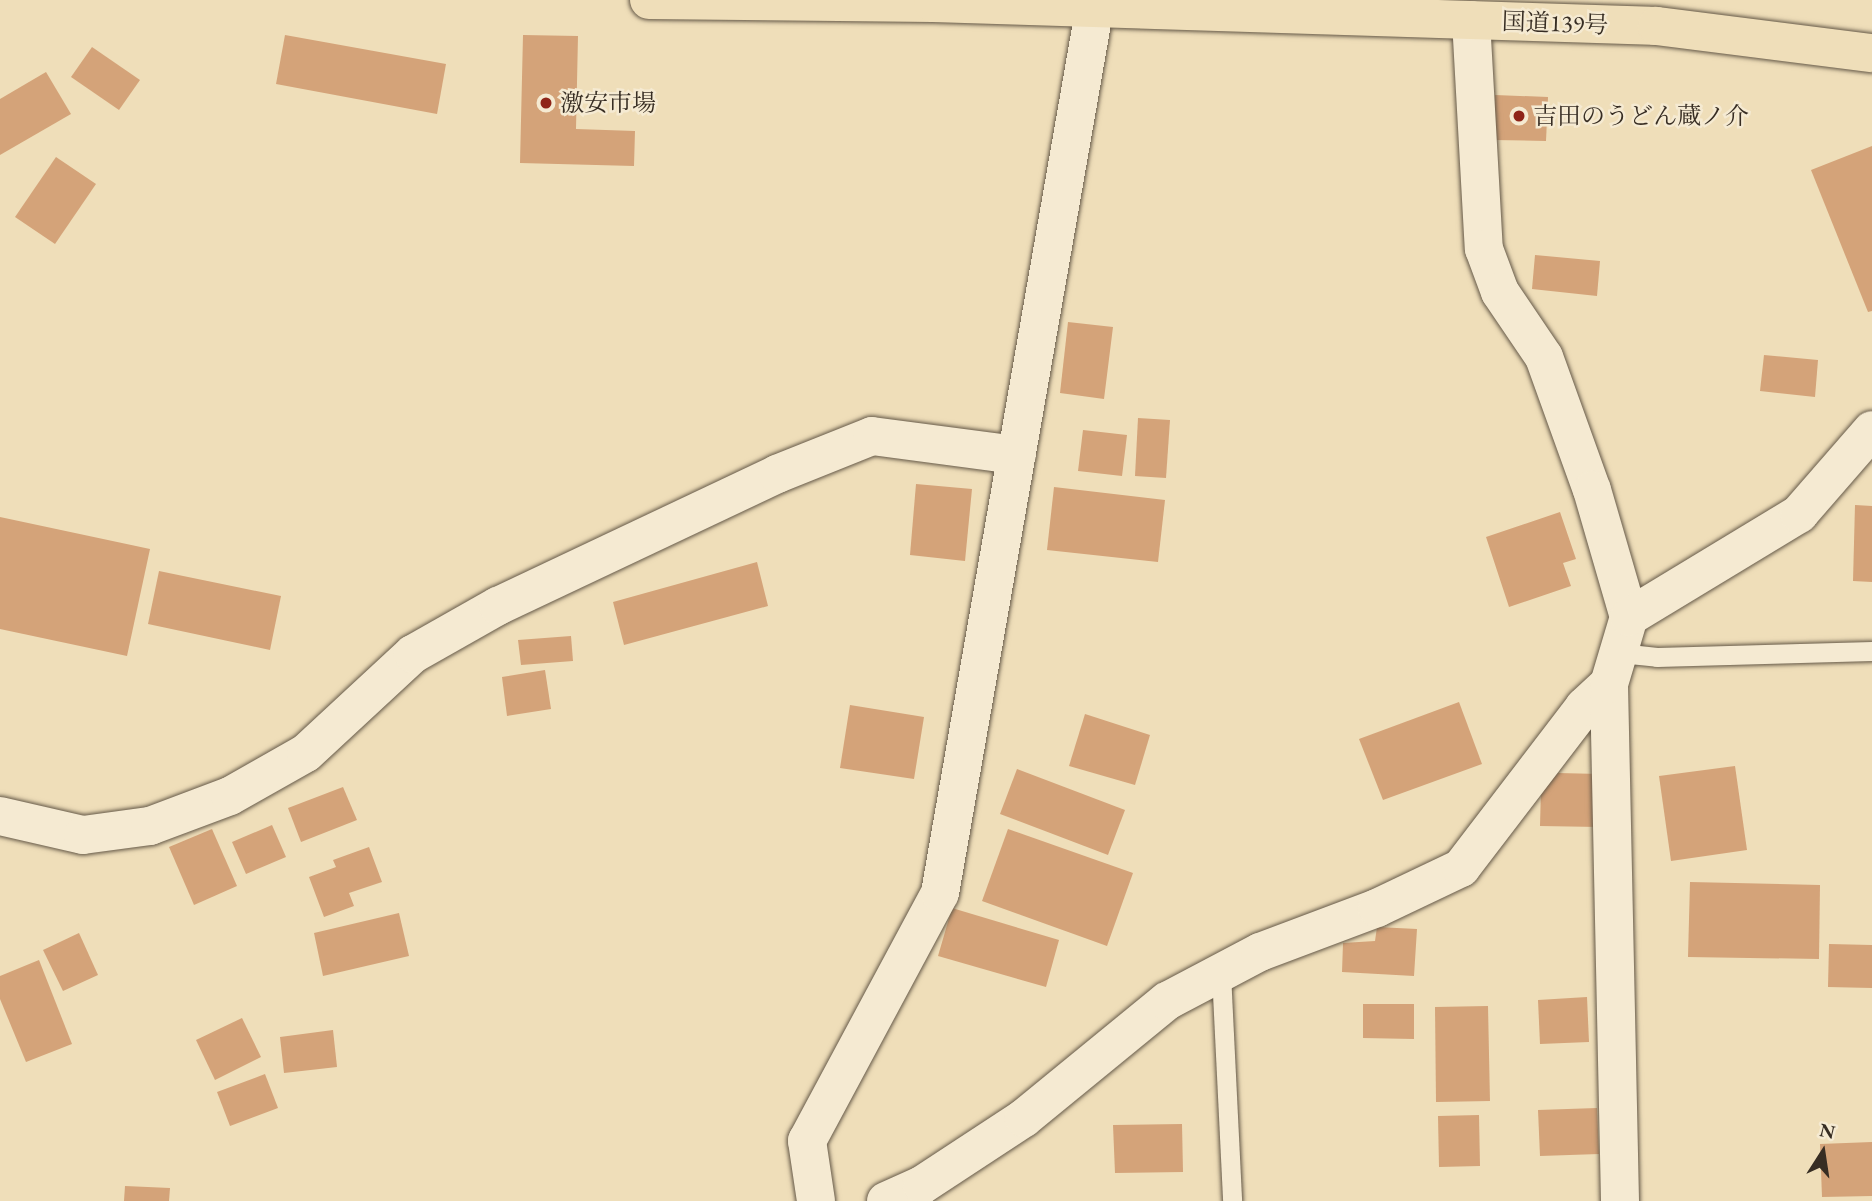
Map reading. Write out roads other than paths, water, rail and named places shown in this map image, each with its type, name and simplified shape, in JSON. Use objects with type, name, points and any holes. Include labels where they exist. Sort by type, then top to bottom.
[{"type":"highway","name":"国道139号","points":[[649,0],[1095,4],[1657,26],[1872,53]]},
{"type":"street","points":[[816,1201],[807,1141],[940,893],[1095,4]]},
{"type":"street","points":[[1471,20],[1484,249],[1500,292],[1544,357],[1592,490],[1619,651],[1620,1201]]},
{"type":"street","points":[[886,1201],[922,1185],[1024,1118],[1167,1001],[1260,952],[1377,908],[1461,868],[1584,707],[1619,651],[1799,514],[1872,430]]},
{"type":"street","points":[[0,816],[83,835],[150,826],[230,796],[306,753],[413,654],[498,607],[765,480],[872,436],[1017,455]]},
{"type":"lane","points":[[1619,651],[1657,657],[1872,651]]},
{"type":"lane","points":[[1221,973],[1232,1201]]},
{"type":"place","name":"激安市場","points":[[546,103]]},
{"type":"place","name":"吉田のうどん蔵ノ介","points":[[1519,116]]}]
